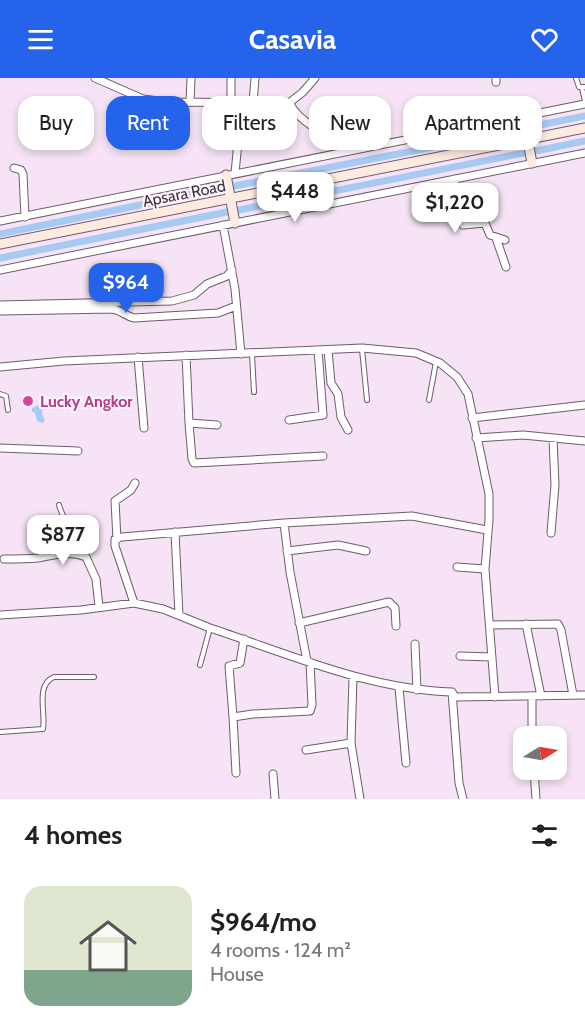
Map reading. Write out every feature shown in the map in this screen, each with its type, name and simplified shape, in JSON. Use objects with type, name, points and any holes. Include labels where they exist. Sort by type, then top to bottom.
[{"type":"main road","name":"Apsara Road","points":[[542,137],[585,128]]},
{"type":"main road","name":"Apsara Road","points":[[0,244],[477,150]]},
{"type":"main road","points":[[530,150],[532,164]]},
{"type":"main road","points":[[230,174],[230,199],[235,223]]},
{"type":"street","points":[[95,78],[136,96]]},
{"type":"street","points":[[191,78],[190,102],[202,102]]},
{"type":"street","points":[[231,78],[231,96]]},
{"type":"street","points":[[254,96],[255,78]]},
{"type":"street","points":[[297,97],[315,78]]},
{"type":"street","points":[[542,112],[585,102]]},
{"type":"street","points":[[297,114],[309,123]]},
{"type":"street","points":[[230,174],[234,150]]},
{"type":"street","points":[[0,221],[349,150]]},
{"type":"street","points":[[0,270],[585,153]]},
{"type":"street","points":[[14,168],[21,170],[23,174],[25,217]]},
{"type":"street","points":[[454,179],[463,225],[485,223],[490,235],[505,240]]},
{"type":"street","points":[[223,225],[232,270],[241,354]]},
{"type":"street","points":[[496,238],[506,267]]},
{"type":"street","points":[[0,305],[172,301],[194,295],[207,284],[227,276],[232,270]]},
{"type":"street","points":[[0,311],[112,309],[121,310],[128,317],[134,318],[219,313],[237,306]]},
{"type":"street","points":[[0,367],[138,357],[362,348],[416,353],[449,369],[465,386],[470,401],[489,494],[485,569],[495,697]]},
{"type":"street","points":[[289,420],[323,416],[318,350]]},
{"type":"street","points":[[328,350],[331,383],[338,394],[341,417],[348,430]]},
{"type":"street","points":[[186,355],[189,423],[192,459],[195,463],[323,456]]},
{"type":"street","points":[[138,357],[144,428]]},
{"type":"street","points":[[472,418],[585,405]]},
{"type":"street","points":[[189,423],[217,425]]},
{"type":"street","points":[[476,438],[523,435],[585,441]]},
{"type":"street","points":[[551,533],[555,485],[554,438]]},
{"type":"street","points":[[0,448],[78,451]]},
{"type":"street","points":[[134,603],[115,550],[114,541],[117,538],[115,501],[131,490],[135,483]]},
{"type":"street","points":[[117,538],[284,523],[412,516],[487,530]]},
{"type":"street","points":[[233,717],[310,711],[312,705],[308,662],[299,623],[284,523]]},
{"type":"street","points":[[175,532],[179,615]]},
{"type":"street","points":[[287,551],[338,545],[366,550]]},
{"type":"street","points":[[4,559],[37,558],[64,553],[76,553],[86,557],[96,579],[99,607]]},
{"type":"street","points":[[457,567],[485,569]]},
{"type":"street","points":[[299,623],[389,602],[395,608],[396,626]]},
{"type":"street","points":[[0,615],[81,610],[134,603],[179,615],[210,628],[353,677],[399,688],[452,692]]},
{"type":"street","points":[[490,625],[556,623],[560,625],[573,695]]},
{"type":"street","points":[[526,624],[541,696]]},
{"type":"street","points":[[236,773],[229,666],[240,663],[244,639]]},
{"type":"street","points":[[415,644],[417,690]]},
{"type":"street","points":[[460,656],[492,657]]},
{"type":"street","points":[[353,677],[351,742],[360,799]]},
{"type":"street","points":[[399,688],[406,763]]},
{"type":"street","points":[[452,692],[455,697],[585,695]]},
{"type":"street","points":[[452,692],[459,783],[463,799]]},
{"type":"street","points":[[531,696],[532,726]]},
{"type":"street","points":[[306,750],[351,742]]},
{"type":"street","points":[[273,774],[275,799]]},
{"type":"street","points":[[535,780],[536,799]]},
{"type":"lane","points":[[576,78],[578,84],[583,88],[585,102]]},
{"type":"lane","points":[[362,348],[366,400]]},
{"type":"lane","points":[[252,354],[254,392]]},
{"type":"lane","points":[[429,400],[436,362]]},
{"type":"lane","points":[[0,394],[6,396],[8,410]]},
{"type":"lane","points":[[59,505],[67,523],[81,543],[86,557]]},
{"type":"lane","points":[[200,665],[210,628]]},
{"type":"lane","points":[[0,732],[43,729],[43,689],[50,678],[94,677]]},
{"type":"water","points":[[39,405],[43,407],[42,414],[45,421],[42,423],[37,421],[35,413],[32,412],[32,408]]},
{"type":"waterway","points":[[542,125],[585,116]]},
{"type":"waterway","points":[[536,151],[585,141]]},
{"type":"waterway","points":[[234,186],[418,150]]},
{"type":"waterway","points":[[239,210],[524,153]]},
{"type":"waterway","points":[[0,234],[222,188]]},
{"type":"waterway","points":[[0,258],[227,212]]},
{"type":"place","name":"Lucky Angkor","points":[[28,401]]}]
